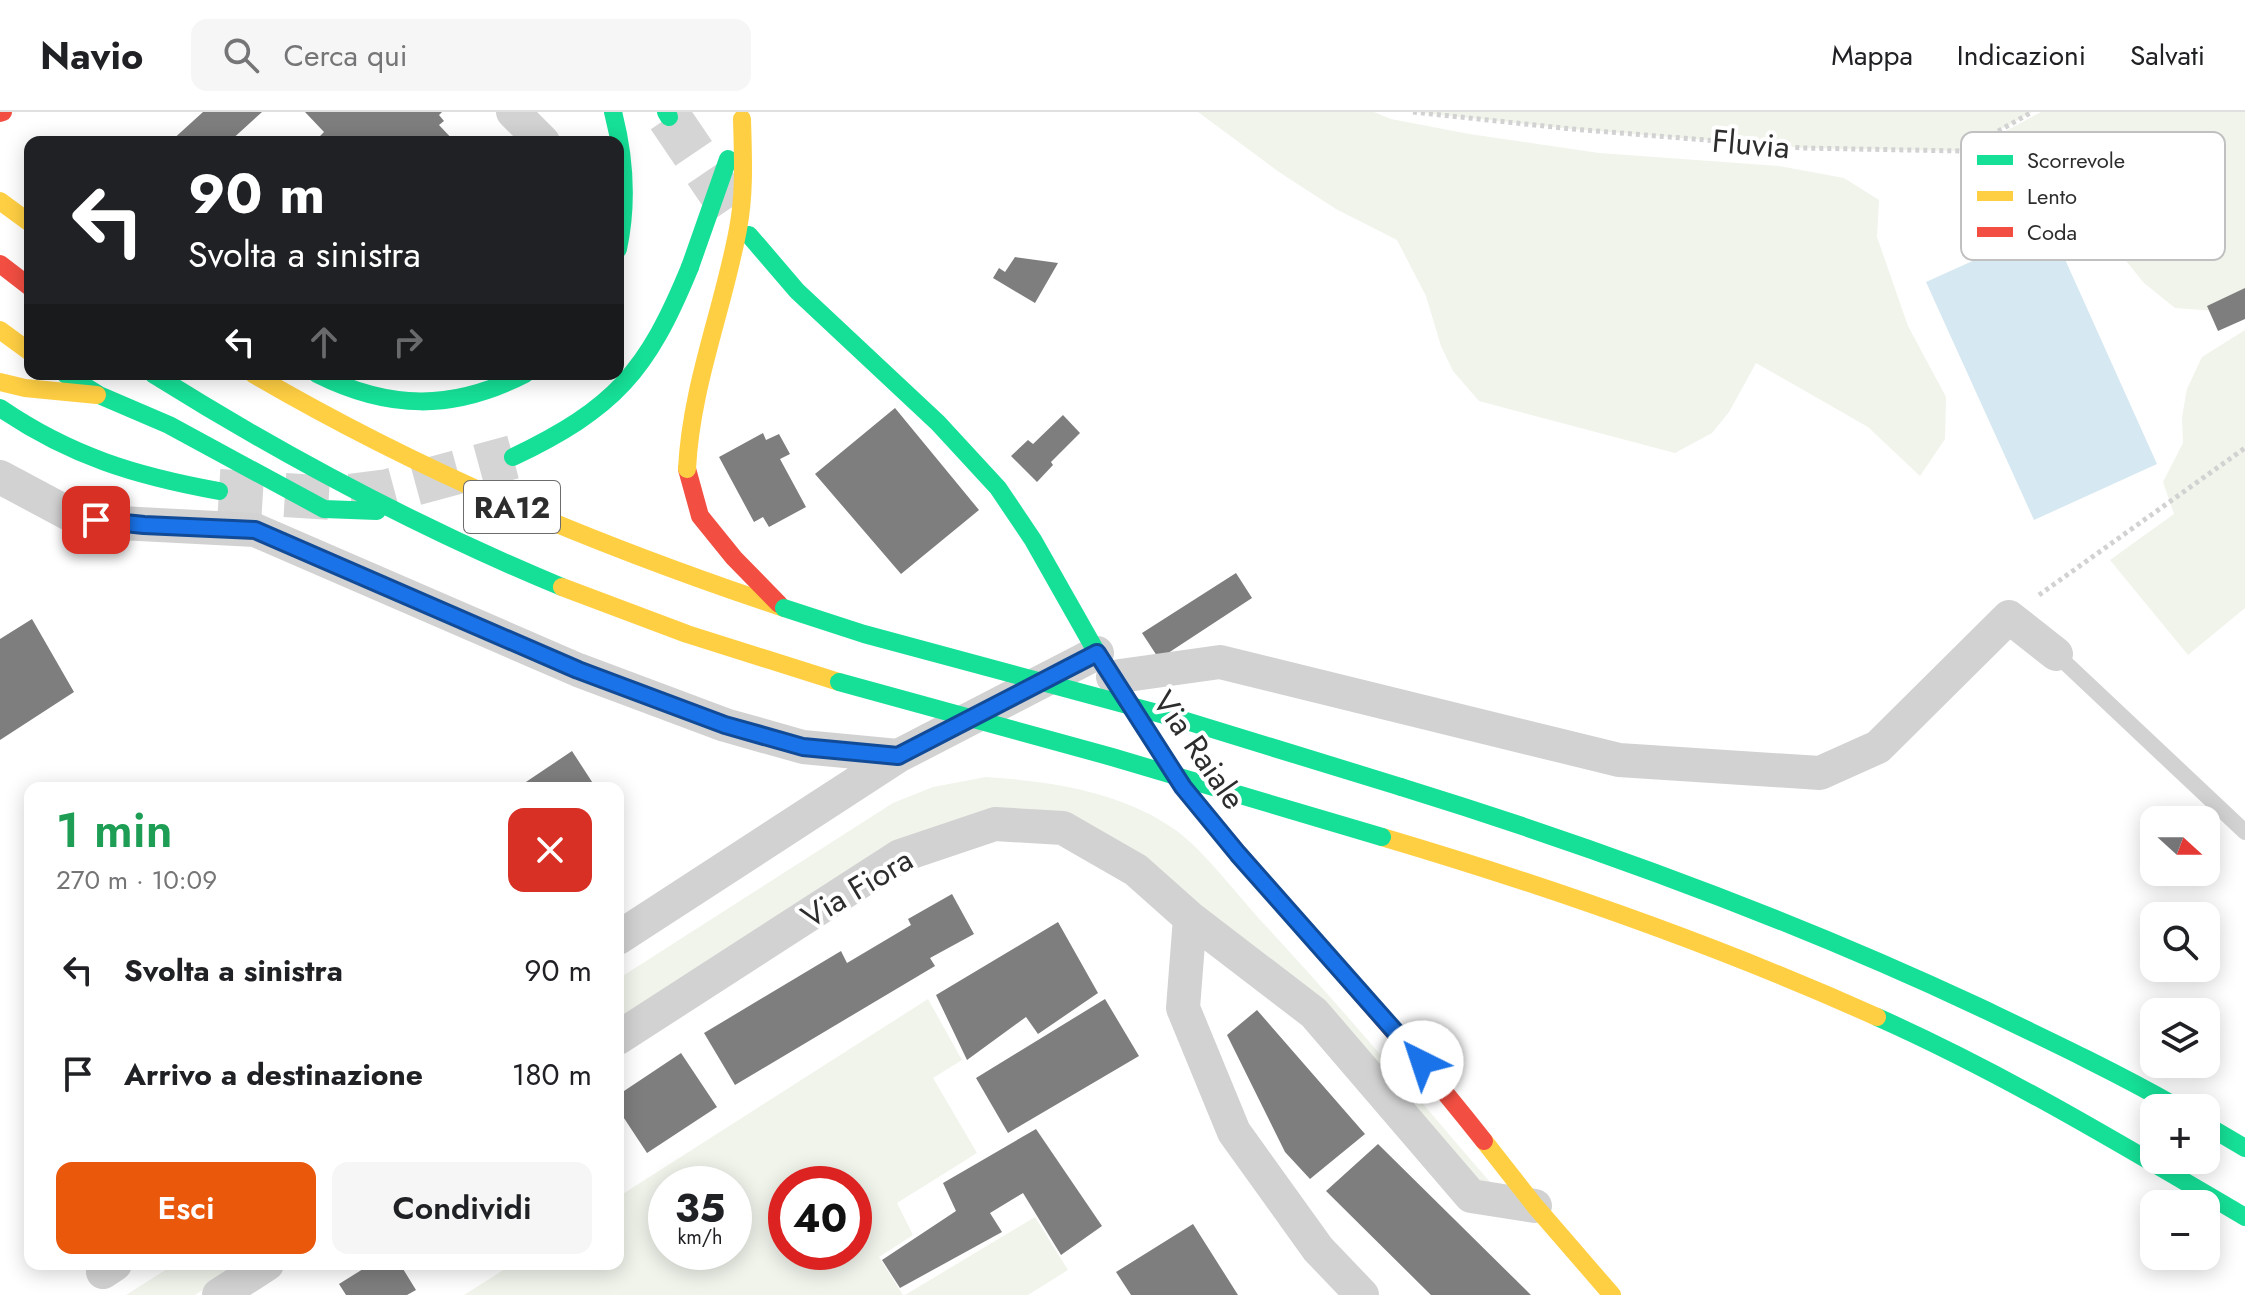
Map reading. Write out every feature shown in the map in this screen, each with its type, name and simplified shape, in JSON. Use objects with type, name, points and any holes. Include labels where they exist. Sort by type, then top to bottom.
[{"type":"main road","points":[[613,112],[620,136]]},
{"type":"main road","points":[[513,457],[550,440],[595,412],[629,381],[660,337],[673,313],[743,116]]},
{"type":"main road","points":[[743,116],[744,186],[730,268],[691,416],[687,469],[700,516],[734,558],[784,608]]},
{"type":"main road","points":[[624,167],[624,212]]},
{"type":"main road","points":[[0,201],[24,219]]},
{"type":"main road","name":"Via Raiale","points":[[749,235],[797,291],[938,423],[998,488],[1033,540],[1105,665],[1183,787],[1238,854],[1422,1062],[1535,1206],[1612,1295]]},
{"type":"main road","points":[[0,264],[24,282]]},
{"type":"main road","points":[[0,330],[24,348]]},
{"type":"main road","points":[[75,380],[99,395],[169,425],[324,509],[392,511]]},
{"type":"main road","name":"RA12","points":[[163,380],[220,416],[392,511],[635,616],[839,682],[1112,757],[1465,861],[1755,965],[1924,1038],[2106,1136],[2245,1217]]},
{"type":"main road","name":"RA12","points":[[264,380],[399,456],[583,538],[663,569],[864,634],[1183,720],[1483,811],[1702,888],[1890,965],[2155,1094]]},
{"type":"main road","points":[[327,380],[341,389],[378,398],[420,403],[464,398],[512,380]]},
{"type":"main road","points":[[0,382],[25,388],[99,395]]},
{"type":"main road","points":[[0,408],[51,441],[109,467],[219,491]]},
{"type":"main road","points":[[2220,1133],[2245,1148]]},
{"type":"street","points":[[513,112],[537,136]]},
{"type":"street","points":[[0,477],[73,516],[120,523],[255,530],[578,670],[725,725],[803,747],[898,756]]},
{"type":"street","points":[[624,934],[898,756],[1105,665],[1220,662],[1619,760],[1820,773],[1878,747],[2009,617],[2056,654]]},
{"type":"street","name":"Via Fiora","points":[[624,1034],[900,856],[995,824],[1063,828],[1136,870],[1190,918],[1314,1013],[1471,1196],[1535,1206]]},
{"type":"street","points":[[1190,918],[1183,1008],[1234,1132],[1318,1249],[1362,1295]]},
{"type":"street","points":[[219,1295],[258,1270]]},
{"type":"lane","points":[[2056,654],[2245,832]]},
{"type":"path","name":"Fluvia","points":[[1413,112],[1803,148],[1961,151]]},
{"type":"path","name":"Fluvia","points":[[1997,132],[2032,112]]},
{"type":"path","points":[[2009,617],[2245,448]]},
{"type":"shaded area","points":[[1198,112],[1374,112],[1391,119],[1469,134],[1599,153],[1779,166],[1844,178],[1879,200],[1877,237],[1908,326],[1946,397],[1945,439],[1920,476],[1868,427],[1756,363],[1729,412],[1712,433],[1675,453],[1479,401],[1453,371],[1441,346],[1426,296],[1397,240],[1336,209],[1279,172]]},
{"type":"shaded area","points":[[1413,112],[2032,112],[1997,132],[1961,132],[1961,151],[1803,148]]},
{"type":"shaded area","points":[[2041,112],[2245,112],[2245,304],[2230,312],[2175,308],[2144,283],[2125,260],[2225,260],[2225,132],[2004,132]]},
{"type":"shaded area","points":[[1975,260],[2065,260],[2157,464],[2034,520],[1926,282]]},
{"type":"shaded area","points":[[2245,330],[2245,608],[2188,655],[2110,560],[2174,514],[2163,482],[2183,443],[2182,417],[2187,389],[2202,357]]},
{"type":"shaded area","points":[[986,777],[1061,786],[1134,807],[1177,831],[1210,863],[1323,989],[1496,1189],[1483,1191],[1148,862],[999,810],[624,1021],[624,975],[893,803],[933,787]]},
{"type":"shaded area","points":[[928,999],[962,1060],[933,1078],[977,1153],[897,1203],[913,1235],[879,1257],[903,1295],[464,1295],[504,1270],[624,1270],[624,1193],[648,1178],[648,1270],[752,1270],[752,1166],[667,1166]]},
{"type":"shaded area","points":[[1035,1217],[1068,1270],[1028,1295],[905,1295]]},
{"type":"shaded area","points":[[166,1270],[234,1270],[195,1295],[126,1295]]},
{"type":"building","points":[[203,112],[262,112],[236,136],[177,136]]},
{"type":"building","points":[[305,112],[442,112],[439,115],[444,121],[439,125],[449,136],[320,136],[324,132]]},
{"type":"building","points":[[1015,257],[1058,263],[1035,303],[993,278],[999,268],[1005,272]]},
{"type":"building","points":[[2245,288],[2245,319],[2218,331],[2207,306]]},
{"type":"building","points":[[895,408],[979,510],[901,574],[815,474]]},
{"type":"building","points":[[1063,415],[1080,433],[1051,462],[1053,465],[1037,482],[1011,456],[1028,440],[1033,444]]},
{"type":"building","points":[[763,433],[766,440],[779,434],[790,454],[780,459],[806,507],[769,527],[763,517],[754,522],[719,457]]},
{"type":"building","points":[[1236,573],[1252,598],[1159,659],[1142,633]]},
{"type":"building","points":[[32,619],[74,692],[0,740],[0,639]]},
{"type":"building","points":[[572,751],[592,782],[526,782]]},
{"type":"building","points":[[952,894],[974,934],[930,958],[935,966],[735,1085],[704,1033],[841,951],[847,963],[911,925],[908,919]]},
{"type":"building","points":[[1058,922],[1098,993],[1038,1034],[1026,1017],[967,1060],[936,995]]},
{"type":"building","points":[[1105,999],[1139,1056],[1008,1133],[976,1078]]},
{"type":"building","points":[[1257,1010],[1365,1134],[1310,1179],[1285,1152],[1227,1035]]},
{"type":"building","points":[[681,1053],[717,1107],[647,1153],[624,1118],[624,1091]]},
{"type":"building","points":[[1036,1129],[1102,1226],[1061,1255],[1023,1193],[990,1213],[1002,1232],[900,1288],[882,1260],[956,1211],[943,1183]]},
{"type":"building","points":[[1378,1144],[1531,1295],[1431,1295],[1326,1191]]},
{"type":"building","points":[[1193,1224],[1238,1295],[1131,1295],[1116,1272]]},
{"type":"building","points":[[361,1270],[404,1270],[416,1290],[407,1295],[346,1295],[339,1284]]},
{"type":"tunnel","points":[[669,117],[736,216]]},
{"type":"tunnel","points":[[219,491],[334,498],[388,491],[513,457]]},
{"type":"traffic: fast","points":[[613,112],[618,136]]},
{"type":"traffic: fast","points":[[666,112],[669,117]]},
{"type":"traffic: fast","points":[[690,267],[728,159]]},
{"type":"traffic: fast","points":[[749,235],[797,291],[938,423],[998,488],[1033,540],[1097,653],[1195,802]]},
{"type":"traffic: fast","points":[[513,457],[578,421],[624,383],[659,334],[690,267]]},
{"type":"traffic: fast","points":[[75,380],[99,395],[169,425],[324,509],[377,511]]},
{"type":"traffic: fast","points":[[163,380],[252,434],[353,489],[456,540],[562,587]]},
{"type":"traffic: fast","points":[[330,380],[395,400],[421,401],[472,395],[512,380]]},
{"type":"traffic: fast","points":[[0,408],[52,439],[105,462],[219,491]]},
{"type":"traffic: fast","points":[[784,608],[864,634],[1183,720],[1401,787]]},
{"type":"traffic: fast","points":[[839,682],[1112,757],[1382,837]]},
{"type":"traffic: fast","points":[[1401,787],[1621,860],[1837,944],[1979,1007],[2153,1094]]},
{"type":"traffic: fast","points":[[1877,1017],[2018,1087],[2245,1217]]},
{"type":"traffic: fast","points":[[2220,1133],[2245,1148]]},
{"type":"traffic: slow","points":[[687,469],[701,378],[732,259],[740,215],[742,119]]},
{"type":"traffic: slow","points":[[0,201],[24,219]]},
{"type":"traffic: slow","points":[[0,330],[24,348]]},
{"type":"traffic: slow","points":[[264,380],[382,444],[512,505],[646,559],[784,608]]},
{"type":"traffic: slow","points":[[0,382],[25,388],[97,395]]},
{"type":"traffic: slow","points":[[562,587],[687,634],[839,682]]},
{"type":"traffic: slow","points":[[1382,837],[1633,919],[1877,1017]]},
{"type":"traffic: slow","points":[[1484,1141],[1612,1295]]},
{"type":"traffic: jam","points":[[0,264],[24,282]]},
{"type":"traffic: jam","points":[[687,469],[700,516],[734,558],[779,604]]},
{"type":"traffic: jam","points":[[1195,802],[1484,1141]]},
{"type":"route","points":[[96,520],[255,530],[578,670],[725,725],[803,747],[898,756],[1097,653],[1183,787],[1238,854],[1422,1062]]}]
